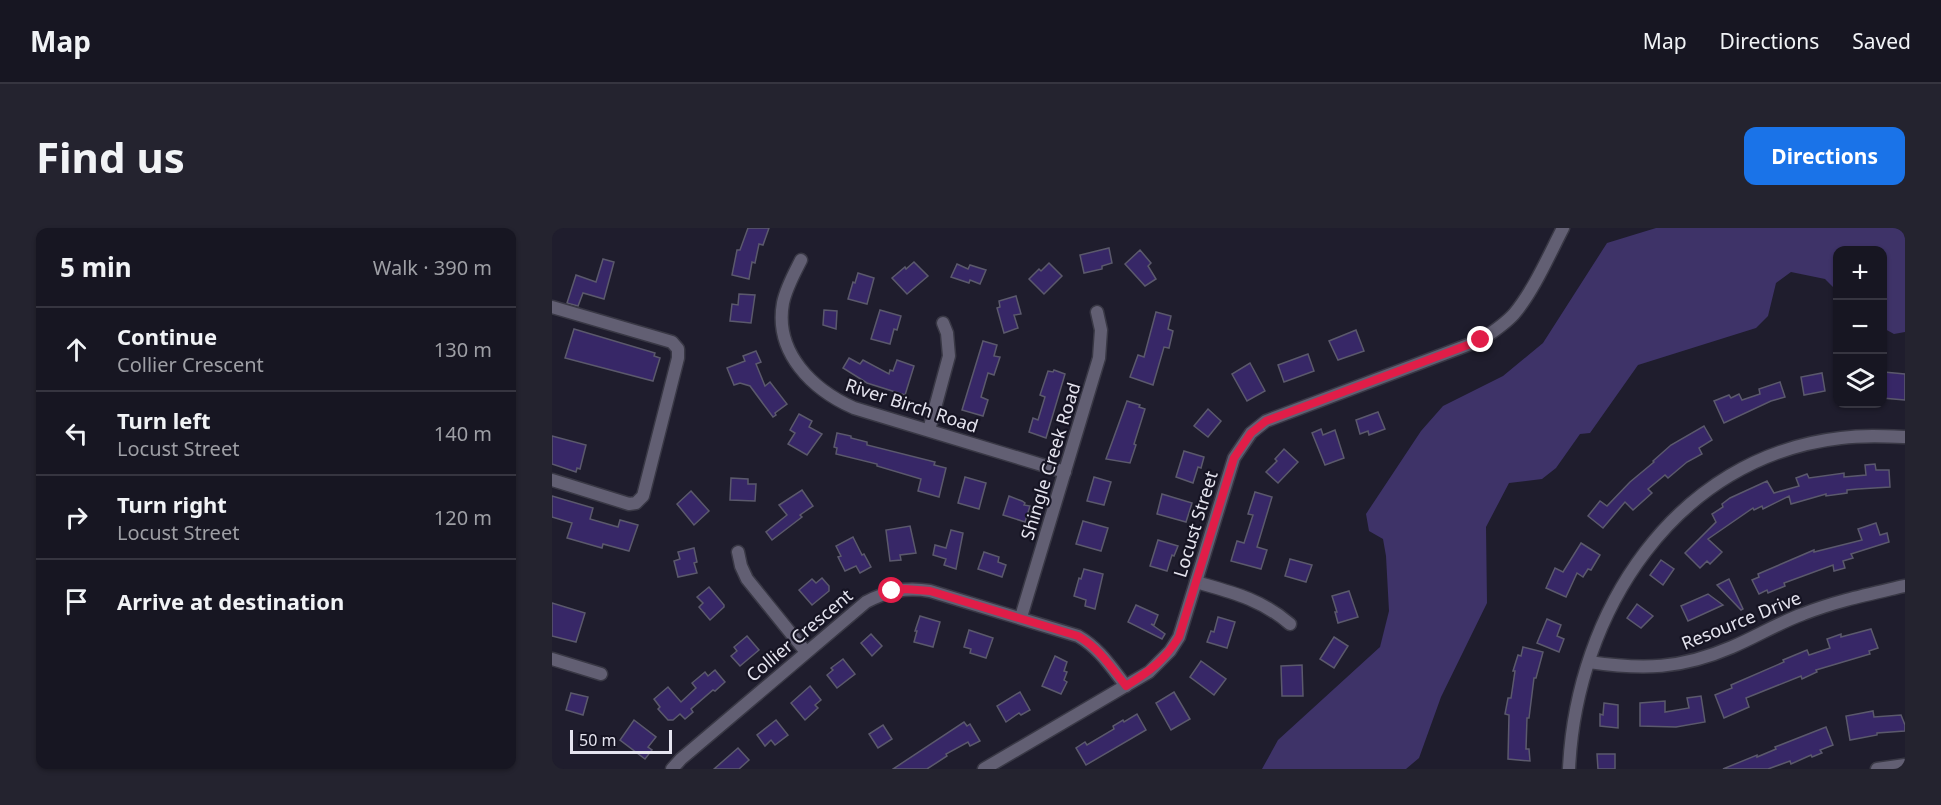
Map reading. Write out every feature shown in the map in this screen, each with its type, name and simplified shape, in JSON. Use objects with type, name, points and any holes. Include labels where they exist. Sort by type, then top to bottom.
[{"type":"street","name":"Locust Street","points":[[984,769],[1149,672],[1170,651],[1184,624],[1234,458],[1251,433],[1266,421],[1481,340],[1497,330],[1514,314],[1525,299],[1563,228]]},
{"type":"street","name":"River Birch Road","points":[[801,260],[790,280],[783,302],[782,330],[786,346],[795,363],[810,380],[839,401],[854,408],[1065,472]]},
{"type":"street","points":[[552,307],[672,342],[678,349],[678,358],[642,496],[636,503],[629,504],[552,480]]},
{"type":"street","name":"Shingle Creek Road","points":[[1021,617],[1099,358],[1101,330],[1097,312]]},
{"type":"street","points":[[929,430],[949,356],[947,333],[943,323]]},
{"type":"street","points":[[1569,769],[1575,711],[1600,630],[1617,594],[1634,567],[1659,534],[1678,514],[1725,478],[1751,464],[1801,446],[1839,438],[1870,435],[1905,437]]},
{"type":"street","points":[[738,552],[747,579],[806,652]]},
{"type":"street","points":[[1196,582],[1250,598],[1278,613],[1290,624]]},
{"type":"street","name":"Resource Drive","points":[[1589,662],[1646,667],[1691,662],[1731,647],[1800,615],[1845,599],[1904,586]]},
{"type":"street","name":"Collier Crescent","points":[[672,769],[866,602],[892,591],[905,589],[930,591],[1078,636],[1091,643],[1126,686]]},
{"type":"street","points":[[552,659],[601,674]]},
{"type":"street","points":[[1877,769],[1905,765]]},
{"type":"shaded area","points":[[1656,228],[1905,228],[1905,332],[1894,334],[1887,330],[1887,246],[1833,246],[1833,287],[1825,279],[1791,272],[1776,283],[1768,316],[1756,328],[1638,365],[1590,433],[1580,434],[1556,468],[1542,479],[1509,483],[1486,527],[1487,603],[1441,697],[1419,758],[1406,769],[1262,769],[1278,740],[1380,647],[1389,611],[1386,556],[1383,539],[1369,531],[1366,514],[1421,431],[1443,406],[1503,376],[1543,343],[1607,243]]},
{"type":"building","points":[[748,228],[769,228],[763,245],[759,244],[749,279],[732,275],[737,250],[740,250]]},
{"type":"building","points":[[1109,248],[1112,263],[1102,266],[1102,269],[1084,273],[1080,255]]},
{"type":"building","points":[[1140,250],[1151,263],[1148,266],[1156,279],[1145,286],[1125,264]]},
{"type":"building","points":[[603,259],[614,262],[604,299],[583,293],[578,306],[567,303],[576,275],[596,282]]},
{"type":"building","points":[[914,262],[928,276],[907,294],[892,278]]},
{"type":"building","points":[[1049,263],[1062,276],[1044,294],[1029,279]]},
{"type":"building","points":[[957,264],[968,269],[970,265],[986,270],[980,284],[951,277]]},
{"type":"building","points":[[858,273],[874,278],[867,304],[848,299]]},
{"type":"building","points":[[739,294],[755,295],[751,323],[730,321],[732,304],[738,305]]},
{"type":"building","points":[[1016,296],[1021,314],[1014,315],[1018,328],[1004,333],[997,308],[1000,307],[999,301]]},
{"type":"building","points":[[824,310],[837,311],[836,329],[823,325]]},
{"type":"building","points":[[880,310],[901,316],[890,344],[871,339]]},
{"type":"building","points":[[1156,312],[1171,316],[1168,329],[1173,331],[1169,348],[1164,347],[1153,385],[1130,377],[1138,355],[1144,357]]},
{"type":"building","points":[[574,329],[655,353],[654,356],[660,358],[653,381],[565,358]]},
{"type":"building","points":[[1356,330],[1364,351],[1338,360],[1329,341]]},
{"type":"building","points":[[983,341],[997,345],[994,356],[1000,357],[994,375],[988,373],[981,397],[988,400],[983,416],[962,410]]},
{"type":"building","points":[[756,351],[761,362],[756,364],[765,386],[770,382],[787,404],[773,417],[750,386],[740,383],[734,385],[727,368],[745,361],[743,356]]},
{"type":"building","points":[[1308,354],[1314,371],[1284,382],[1278,365]]},
{"type":"building","points":[[849,358],[860,364],[863,360],[889,374],[890,370],[893,371],[897,360],[914,366],[905,395],[867,383],[843,368]]},
{"type":"building","points":[[1250,363],[1265,391],[1247,401],[1232,374]]},
{"type":"building","points":[[1054,370],[1065,374],[1046,438],[1029,432],[1033,418],[1038,420],[1045,397],[1040,395],[1048,371],[1053,372]]},
{"type":"building","points":[[1887,372],[1905,374],[1905,400],[1887,398]]},
{"type":"building","points":[[1822,373],[1825,391],[1804,395],[1801,377]]},
{"type":"building","points":[[1780,382],[1785,397],[1771,401],[1724,423],[1714,401],[1739,394],[1742,400],[1760,394],[1759,389]]},
{"type":"building","points":[[1127,401],[1145,409],[1130,463],[1106,459]]},
{"type":"building","points":[[1208,409],[1221,421],[1208,437],[1194,426]]},
{"type":"building","points":[[1378,412],[1385,429],[1369,435],[1368,431],[1360,434],[1356,420]]},
{"type":"building","points":[[799,414],[812,421],[809,427],[822,434],[807,455],[788,444],[795,433],[790,430]]},
{"type":"building","points":[[1704,426],[1712,440],[1699,448],[1702,454],[1687,462],[1668,478],[1665,475],[1648,489],[1652,493],[1633,510],[1625,502],[1603,528],[1588,516],[1600,501],[1607,506],[1671,445]]},
{"type":"building","points":[[1321,429],[1323,435],[1335,430],[1344,458],[1325,465],[1312,433]]},
{"type":"building","points":[[837,433],[867,442],[867,445],[935,462],[934,465],[946,468],[939,497],[918,491],[921,479],[877,466],[877,464],[836,454],[837,448],[834,447]]},
{"type":"building","points":[[552,436],[586,445],[580,469],[577,468],[576,472],[552,464]]},
{"type":"building","points":[[1284,449],[1298,462],[1278,483],[1266,472],[1277,461],[1275,459]]},
{"type":"building","points":[[1184,451],[1204,457],[1193,483],[1176,477]]},
{"type":"building","points":[[1875,464],[1876,470],[1889,470],[1890,487],[1847,490],[1847,493],[1826,496],[1826,494],[1791,504],[1789,496],[1763,509],[1762,506],[1754,510],[1753,508],[1708,539],[1722,552],[1710,564],[1707,561],[1700,568],[1685,553],[1716,522],[1712,514],[1723,507],[1722,504],[1730,498],[1767,481],[1774,493],[1799,486],[1796,478],[1807,474],[1809,478],[1844,473],[1844,477],[1866,475],[1865,465]]},
{"type":"building","points":[[965,477],[986,483],[979,509],[958,503]]},
{"type":"building","points":[[1094,477],[1111,482],[1104,505],[1087,501]]},
{"type":"building","points":[[731,478],[748,479],[748,484],[756,484],[755,501],[730,500]]},
{"type":"building","points":[[802,490],[813,506],[772,540],[766,532],[787,515],[779,505]]},
{"type":"building","points":[[691,491],[709,511],[694,525],[677,504]]},
{"type":"building","points":[[1255,492],[1272,497],[1257,547],[1267,550],[1261,569],[1231,561],[1237,541],[1244,543],[1253,515],[1248,514]]},
{"type":"building","points":[[1162,494],[1192,503],[1186,522],[1157,514]]},
{"type":"building","points":[[552,496],[593,508],[590,519],[618,527],[620,520],[638,525],[629,551],[603,544],[602,548],[567,538],[572,523],[552,517]]},
{"type":"building","points":[[1009,496],[1030,506],[1025,522],[1003,515]]},
{"type":"building","points":[[1083,521],[1108,528],[1101,551],[1076,544]]},
{"type":"building","points":[[1876,523],[1880,535],[1887,533],[1889,542],[1851,554],[1853,558],[1843,561],[1845,568],[1834,571],[1833,565],[1784,583],[1785,586],[1768,593],[1767,590],[1759,594],[1752,580],[1759,577],[1758,574],[1814,550],[1814,552],[1862,540],[1858,529]]},
{"type":"building","points":[[910,526],[916,553],[900,555],[901,560],[890,561],[886,530]]},
{"type":"building","points":[[951,530],[963,533],[956,569],[944,565],[946,559],[933,555],[935,545],[946,548]]},
{"type":"building","points":[[853,537],[871,567],[860,573],[856,566],[845,571],[838,557],[841,556],[836,546]]},
{"type":"building","points":[[1158,540],[1178,546],[1174,556],[1172,555],[1167,571],[1150,566]]},
{"type":"building","points":[[1581,543],[1600,555],[1591,570],[1588,569],[1583,577],[1577,573],[1566,597],[1546,588],[1555,568],[1563,572]]},
{"type":"building","points":[[694,548],[697,573],[678,577],[674,561],[680,559],[678,552]]},
{"type":"building","points":[[984,552],[999,557],[998,562],[1006,565],[1002,577],[978,569]]},
{"type":"building","points":[[1290,559],[1312,565],[1306,582],[1285,576]]},
{"type":"building","points":[[1661,560],[1674,569],[1663,585],[1650,575]]},
{"type":"building","points":[[1084,569],[1103,574],[1095,609],[1085,606],[1086,600],[1074,596]]},
{"type":"building","points":[[822,578],[829,586],[829,591],[812,605],[799,590],[812,579],[816,583]]},
{"type":"building","points":[[1729,579],[1743,609],[1741,610],[1717,585]]},
{"type":"building","points":[[709,587],[724,605],[710,620],[699,607],[703,603],[697,597]]},
{"type":"building","points":[[1349,591],[1358,617],[1338,623],[1332,596]]},
{"type":"building","points":[[1708,594],[1723,605],[1688,621],[1681,606]]},
{"type":"building","points":[[552,603],[585,613],[576,642],[552,636]]},
{"type":"building","points":[[1637,604],[1653,616],[1641,628],[1627,618]]},
{"type":"building","points":[[1136,605],[1158,615],[1154,625],[1151,624],[1165,634],[1162,639],[1128,622]]},
{"type":"building","points":[[920,616],[940,622],[933,647],[914,642]]},
{"type":"building","points":[[1218,617],[1235,622],[1227,648],[1207,642],[1211,631],[1214,632]]},
{"type":"building","points":[[1547,619],[1561,625],[1557,636],[1564,639],[1559,652],[1537,643]]},
{"type":"building","points":[[1871,629],[1878,648],[1869,651],[1870,654],[1816,670],[1817,672],[1802,679],[1801,676],[1746,698],[1749,707],[1724,718],[1715,695],[1732,688],[1731,685],[1807,650],[1809,655],[1830,648],[1827,639]]},
{"type":"building","points":[[969,630],[993,638],[986,658],[970,653],[971,649],[964,647]]},
{"type":"building","points":[[871,634],[882,646],[872,656],[861,643]]},
{"type":"building","points":[[747,636],[759,650],[740,666],[731,656],[737,651],[734,647]]},
{"type":"building","points":[[1334,637],[1348,646],[1334,668],[1320,659]]},
{"type":"building","points":[[1523,647],[1543,652],[1536,678],[1534,678],[1529,718],[1527,718],[1526,749],[1529,749],[1530,761],[1508,759],[1509,715],[1505,714],[1508,698],[1511,698],[1515,671],[1513,671]]},
{"type":"building","points":[[1055,656],[1067,662],[1064,680],[1067,682],[1061,694],[1042,686]]},
{"type":"building","points":[[843,659],[855,674],[837,688],[827,675],[833,670],[831,668]]},
{"type":"building","points":[[1201,661],[1226,679],[1214,695],[1190,677]]},
{"type":"building","points":[[1302,665],[1303,696],[1282,696],[1281,666]]},
{"type":"building","points":[[715,670],[725,682],[691,709],[693,712],[685,719],[680,714],[673,720],[668,720],[658,709],[660,707],[654,699],[668,687],[681,702],[696,688],[692,683],[705,672],[708,676]]},
{"type":"building","points":[[810,686],[821,700],[815,705],[818,708],[805,720],[791,703]]},
{"type":"building","points":[[1020,692],[1030,710],[1021,715],[1019,713],[1006,722],[997,706]]},
{"type":"building","points":[[1174,692],[1190,719],[1171,730],[1156,703]]},
{"type":"building","points":[[571,693],[588,697],[583,715],[566,710]]},
{"type":"building","points":[[1701,696],[1705,722],[1676,727],[1640,726],[1640,703],[1665,701],[1665,712],[1689,708],[1687,698]]},
{"type":"building","points":[[1604,703],[1618,705],[1618,728],[1600,726],[1600,714],[1603,715]]},
{"type":"building","points":[[1873,711],[1874,717],[1901,715],[1905,731],[1877,733],[1877,735],[1850,740],[1846,716]]},
{"type":"building","points":[[1137,714],[1146,730],[1086,765],[1076,748],[1085,742],[1087,745],[1114,729],[1113,726]]},
{"type":"building","points":[[634,720],[656,737],[648,747],[652,750],[645,759],[620,740]]},
{"type":"building","points":[[776,720],[788,735],[775,745],[771,740],[765,746],[757,735]]},
{"type":"building","points":[[964,722],[967,726],[970,724],[980,741],[970,746],[968,742],[946,754],[947,756],[927,769],[893,769]]},
{"type":"building","points":[[883,725],[892,739],[878,748],[869,734]]},
{"type":"building","points":[[1826,727],[1833,745],[1820,750],[1822,753],[1768,769],[1723,769],[1757,755],[1757,757],[1776,749],[1775,747]]},
{"type":"building","points":[[738,748],[749,760],[739,769],[714,769]]},
{"type":"building","points":[[1597,754],[1615,754],[1615,769],[1598,769]]},
{"type":"route","points":[[892,591],[905,589],[930,591],[1078,636],[1091,643],[1099,651],[1126,686],[1159,664],[1179,637],[1234,458],[1242,443],[1251,433],[1266,421],[1481,340]]}]
